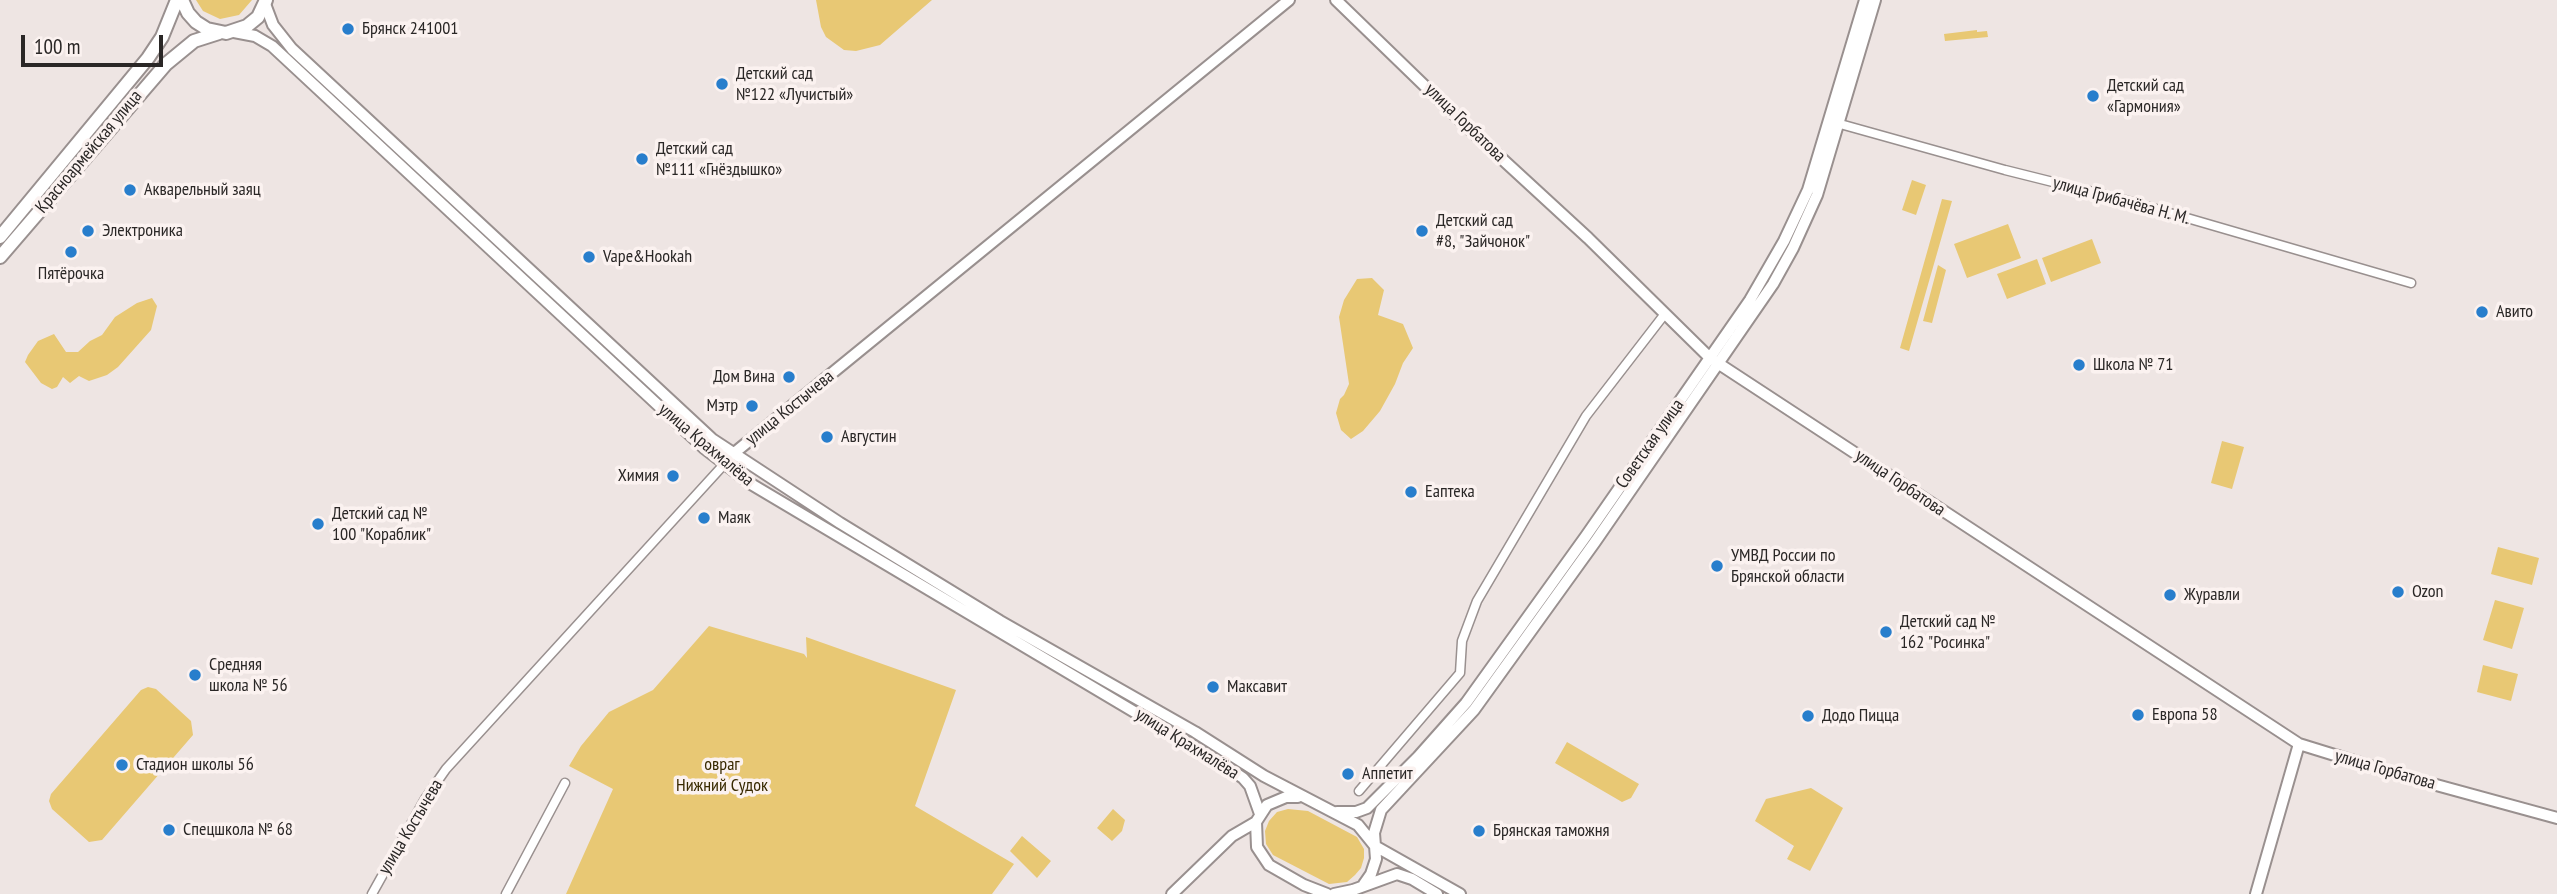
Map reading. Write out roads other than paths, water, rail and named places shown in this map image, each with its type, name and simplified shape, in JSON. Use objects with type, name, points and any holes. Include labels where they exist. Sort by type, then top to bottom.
[{"type":"main road","points":[[180,0],[196,22],[219,33]]},
{"type":"main road","name":"Красноармейская улица","points":[[0,237],[148,58],[162,37],[180,0]]},
{"type":"main road","name":"улица Костычева","points":[[733,454],[1289,0]]},
{"type":"main road","name":"улица Горбатова","points":[[1336,0],[1714,360],[2299,744],[2557,818]]},
{"type":"main road","name":"Советская улица","points":[[1835,122],[1864,0]]},
{"type":"main road","name":"Советская улица","points":[[1375,846],[1375,824],[1381,810],[1456,732],[1482,699],[1595,542],[1764,278],[1808,190],[1835,122],[1875,0]]},
{"type":"main road","points":[[234,32],[258,17],[266,2]]},
{"type":"main road","name":"улица Крахмалёва","points":[[266,2],[273,24],[292,49],[683,412],[733,454],[1000,621],[1195,733],[1233,758],[1359,825],[1375,846]]},
{"type":"main road","name":"Красноармейская улица","points":[[0,257],[166,64],[194,41],[219,33],[234,32]]},
{"type":"main road","name":"улица Крахмалёва","points":[[234,32],[255,36],[272,46],[704,448],[751,484],[1243,778],[1250,786],[1258,818],[1255,841],[1264,859],[1304,885],[1327,894]]},
{"type":"main road","name":"Советская улица","points":[[1332,812],[1356,813],[1367,808],[1418,757],[1466,702],[1714,360]]},
{"type":"main road","points":[[2256,894],[2299,744]]},
{"type":"main road","points":[[1172,894],[1232,836],[1258,818],[1267,806],[1278,799],[1294,796],[1304,798]]},
{"type":"main road","points":[[1364,884],[1376,859],[1375,846]]},
{"type":"main road","points":[[1375,846],[1460,894]]},
{"type":"main road","points":[[1334,894],[1397,874],[1412,879],[1437,894]]},
{"type":"street","name":"улица Грибачёва Н. М.","points":[[1835,122],[2005,170],[2125,200],[2411,284]]},
{"type":"street","points":[[1359,791],[1460,673],[1462,641],[1477,601],[1586,416],[1664,315]]},
{"type":"street","name":"улица Костычева","points":[[372,894],[425,799],[446,769],[733,454]]},
{"type":"street","points":[[506,894],[565,783]]},
{"type":"place","name":"Брянск 241001","points":[[348,29]]},
{"type":"place","name":"Детский сад №122 «Лучистый»","points":[[722,84]]},
{"type":"place","name":"Детский сад «Гармония»","points":[[2093,96]]},
{"type":"place","name":"Детский сад №111 «Гнёздышко»","points":[[642,159]]},
{"type":"place","name":"Акварельный заяц","points":[[130,190]]},
{"type":"place","name":"Электроника","points":[[88,231]]},
{"type":"place","name":"Детский сад #8, \"Зайчонок\"","points":[[1422,231]]},
{"type":"place","name":"Пятёрочка","points":[[71,252]]},
{"type":"place","name":"Vape&Hookah","points":[[589,257]]},
{"type":"place","name":"Авито","points":[[2482,312]]},
{"type":"place","name":"Школа № 71","points":[[2079,365]]},
{"type":"place","name":"Дом Вина","points":[[789,377]]},
{"type":"place","name":"Мэтр","points":[[752,406]]},
{"type":"place","name":"Августин","points":[[827,437]]},
{"type":"place","name":"Химия","points":[[673,476]]},
{"type":"place","name":"Еаптека","points":[[1411,492]]},
{"type":"place","name":"Маяк","points":[[704,518]]},
{"type":"place","name":"Детский сад № 100 \"Кораблик\"","points":[[318,524]]},
{"type":"place","name":"УМВД России по Брянской области","points":[[1717,566]]},
{"type":"place","name":"Ozon","points":[[2398,592]]},
{"type":"place","name":"Журавли","points":[[2170,595]]},
{"type":"place","name":"Детский сад № 162 \"Росинка\"","points":[[1886,632]]},
{"type":"place","name":"Средняя школа № 56","points":[[195,675]]},
{"type":"place","name":"Максавит","points":[[1213,687]]},
{"type":"place","name":"Европа 58","points":[[2138,715]]},
{"type":"place","name":"Додо Пицца","points":[[1808,716]]},
{"type":"place","name":"Стадион школы 56","points":[[122,765]]},
{"type":"place","name":"Аппетит","points":[[1348,774]]},
{"type":"place","name":"Спецшкола № 68","points":[[169,830]]},
{"type":"place","name":"Брянская таможня","points":[[1479,831]]},
{"type":"park label","name":"овраг Нижний Судок","points":[[722,775]]}]
